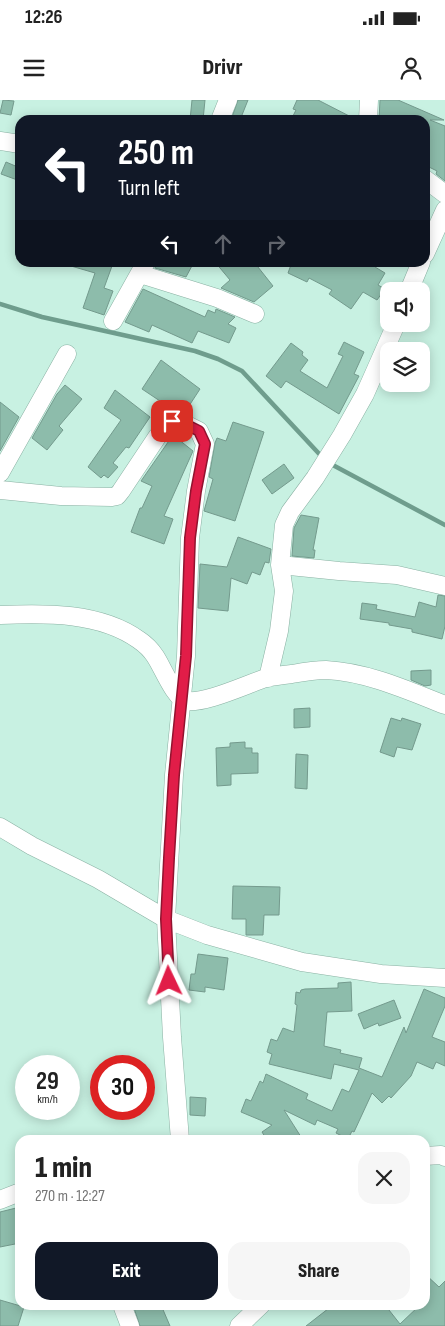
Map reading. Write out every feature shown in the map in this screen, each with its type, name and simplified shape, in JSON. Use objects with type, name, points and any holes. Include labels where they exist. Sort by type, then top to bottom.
[{"type":"street","points":[[222,115],[228,100]]},
{"type":"street","points":[[368,115],[369,100]]},
{"type":"street","points":[[0,141],[15,143]]},
{"type":"street","points":[[430,183],[445,194]]},
{"type":"street","points":[[430,243],[445,210]]},
{"type":"street","points":[[413,282],[419,267]]},
{"type":"street","points":[[113,321],[143,268],[255,314]]},
{"type":"street","points":[[268,678],[279,631],[284,591],[280,565],[284,525],[290,512],[334,448],[365,394],[392,332]]},
{"type":"street","points":[[0,473],[67,354]]},
{"type":"street","points":[[0,490],[60,496],[117,496],[167,425],[172,421],[181,422],[199,431],[205,444],[190,538],[186,656],[174,775],[166,919],[180,1135]]},
{"type":"street","points":[[280,565],[397,574],[445,586]]},
{"type":"street","points":[[0,615],[24,614],[78,617],[102,622],[124,631],[140,640],[154,653],[174,691],[183,700],[192,701],[208,698],[268,678],[326,670],[353,674],[386,683],[445,705]]},
{"type":"street","points":[[0,827],[98,879],[166,919],[207,935],[302,962],[381,974],[445,978]]},
{"type":"street","points":[[430,1156],[441,1155],[445,1157]]},
{"type":"street","points":[[0,1200],[15,1194]]},
{"type":"street","points":[[124,1310],[130,1326]]},
{"type":"street","points":[[240,1310],[244,1325]]},
{"type":"street","points":[[244,1325],[257,1310]]},
{"type":"building","points":[[3,100],[14,101],[11,115],[0,113]]},
{"type":"building","points":[[192,100],[205,100],[204,115],[190,115]]},
{"type":"building","points":[[238,100],[248,100],[242,115],[233,115]]},
{"type":"building","points":[[297,100],[318,100],[347,115],[294,115],[296,110],[293,109]]},
{"type":"building","points":[[380,100],[398,100],[444,120],[430,120],[430,115],[379,115]]},
{"type":"building","points":[[430,120],[445,126],[445,181],[436,174],[437,171],[430,168]]},
{"type":"building","points":[[6,162],[15,166],[15,179],[1,174]]},
{"type":"building","points":[[74,267],[112,267],[104,288],[113,291],[104,315],[83,308],[95,273]]},
{"type":"building","points":[[155,267],[191,267],[186,277]]},
{"type":"building","points":[[219,267],[258,267],[273,286],[254,302],[221,288],[230,280]]},
{"type":"building","points":[[290,267],[375,267],[385,273],[378,285],[380,286],[380,296],[377,300],[363,292],[351,309],[329,294],[332,290],[309,278],[307,282],[288,273]]},
{"type":"building","points":[[143,289],[205,317],[208,310],[215,313],[216,309],[235,317],[228,324],[236,328],[229,343],[198,331],[192,343],[152,325],[149,332],[125,322]]},
{"type":"building","points":[[344,342],[364,352],[354,374],[359,376],[339,414],[286,381],[281,388],[266,376],[291,343],[303,352],[302,355],[308,360],[300,371],[327,388],[343,356],[338,354]]},
{"type":"building","points":[[161,360],[200,389],[185,412],[175,411],[142,389]]},
{"type":"building","points":[[65,385],[82,399],[59,426],[63,430],[47,450],[32,438],[57,394]]},
{"type":"building","points":[[115,390],[150,417],[129,448],[126,447],[113,463],[118,467],[108,478],[104,475],[101,478],[88,467],[121,420],[104,408]]},
{"type":"building","points":[[0,402],[19,417],[0,451]]},
{"type":"building","points":[[233,422],[264,432],[235,521],[204,511],[213,479],[209,477],[215,443],[217,438],[226,441]]},
{"type":"building","points":[[173,435],[193,451],[164,516],[173,519],[164,544],[131,532],[140,508],[142,508],[152,486],[141,481]]},
{"type":"building","points":[[284,464],[294,478],[272,494],[262,480]]},
{"type":"building","points":[[301,515],[319,518],[313,550],[315,550],[314,558],[292,556],[294,528]]},
{"type":"building","points":[[238,537],[271,549],[269,563],[265,562],[260,575],[252,572],[247,584],[231,578],[228,611],[198,608],[200,564],[227,567]]},
{"type":"building","points":[[438,595],[445,596],[445,626],[442,639],[412,632],[412,629],[389,625],[389,623],[360,619],[362,603],[377,605],[376,609],[415,617],[419,602],[436,607]]},
{"type":"building","points":[[431,670],[431,685],[425,686],[411,680],[411,671]]},
{"type":"building","points":[[310,708],[310,727],[294,728],[294,709]]},
{"type":"building","points":[[391,718],[401,721],[402,718],[421,724],[412,750],[397,747],[394,757],[380,752]]},
{"type":"building","points":[[245,742],[245,748],[252,748],[252,753],[258,753],[258,773],[231,774],[231,785],[217,786],[216,748],[230,747],[230,743]]},
{"type":"building","points":[[296,754],[308,755],[307,789],[295,788]]},
{"type":"building","points":[[233,886],[280,887],[279,915],[264,915],[263,935],[246,935],[246,919],[232,919]]},
{"type":"building","points":[[198,954],[228,958],[224,990],[205,987],[205,992],[189,990],[191,974],[195,974]]},
{"type":"building","points":[[351,982],[352,1011],[327,1012],[324,1046],[341,1050],[340,1053],[362,1058],[359,1068],[382,1077],[404,1027],[406,1033],[424,989],[445,998],[445,1006],[432,1037],[445,1042],[445,1066],[436,1062],[433,1069],[417,1062],[411,1076],[391,1098],[389,1096],[382,1103],[372,1093],[354,1132],[352,1131],[350,1135],[340,1135],[336,1133],[338,1129],[317,1120],[315,1125],[284,1110],[300,1135],[264,1135],[262,1132],[272,1125],[241,1112],[246,1099],[251,1101],[260,1081],[263,1083],[266,1074],[308,1094],[306,1099],[332,1111],[342,1089],[349,1092],[359,1070],[334,1064],[331,1079],[269,1064],[272,1054],[267,1052],[271,1039],[277,1041],[283,1028],[294,1032],[297,1005],[295,1004],[296,992],[300,993],[301,990],[305,989],[338,988],[338,983]]},
{"type":"building","points":[[394,1000],[401,1018],[379,1026],[378,1023],[364,1029],[358,1014]]},
{"type":"building","points":[[190,1097],[206,1098],[205,1116],[190,1115]]},
{"type":"building","points":[[15,1208],[15,1244],[0,1247],[0,1212]]},
{"type":"building","points":[[430,1279],[439,1287],[445,1281],[445,1326],[306,1326],[327,1310],[389,1310],[400,1324],[415,1310],[430,1310]]},
{"type":"building","points":[[0,1300],[15,1304],[15,1310],[23,1310],[18,1326],[0,1326]]},
{"type":"building","points":[[135,1310],[163,1310],[170,1326],[140,1326]]},
{"type":"waterway","points":[[0,304],[42,317],[195,351],[218,359],[242,371],[323,458]]},
{"type":"waterway","points":[[329,463],[445,525]]},
{"type":"route","points":[[169,981],[166,919],[174,775],[186,656],[190,538],[205,444],[199,431],[181,422],[172,421]]}]
